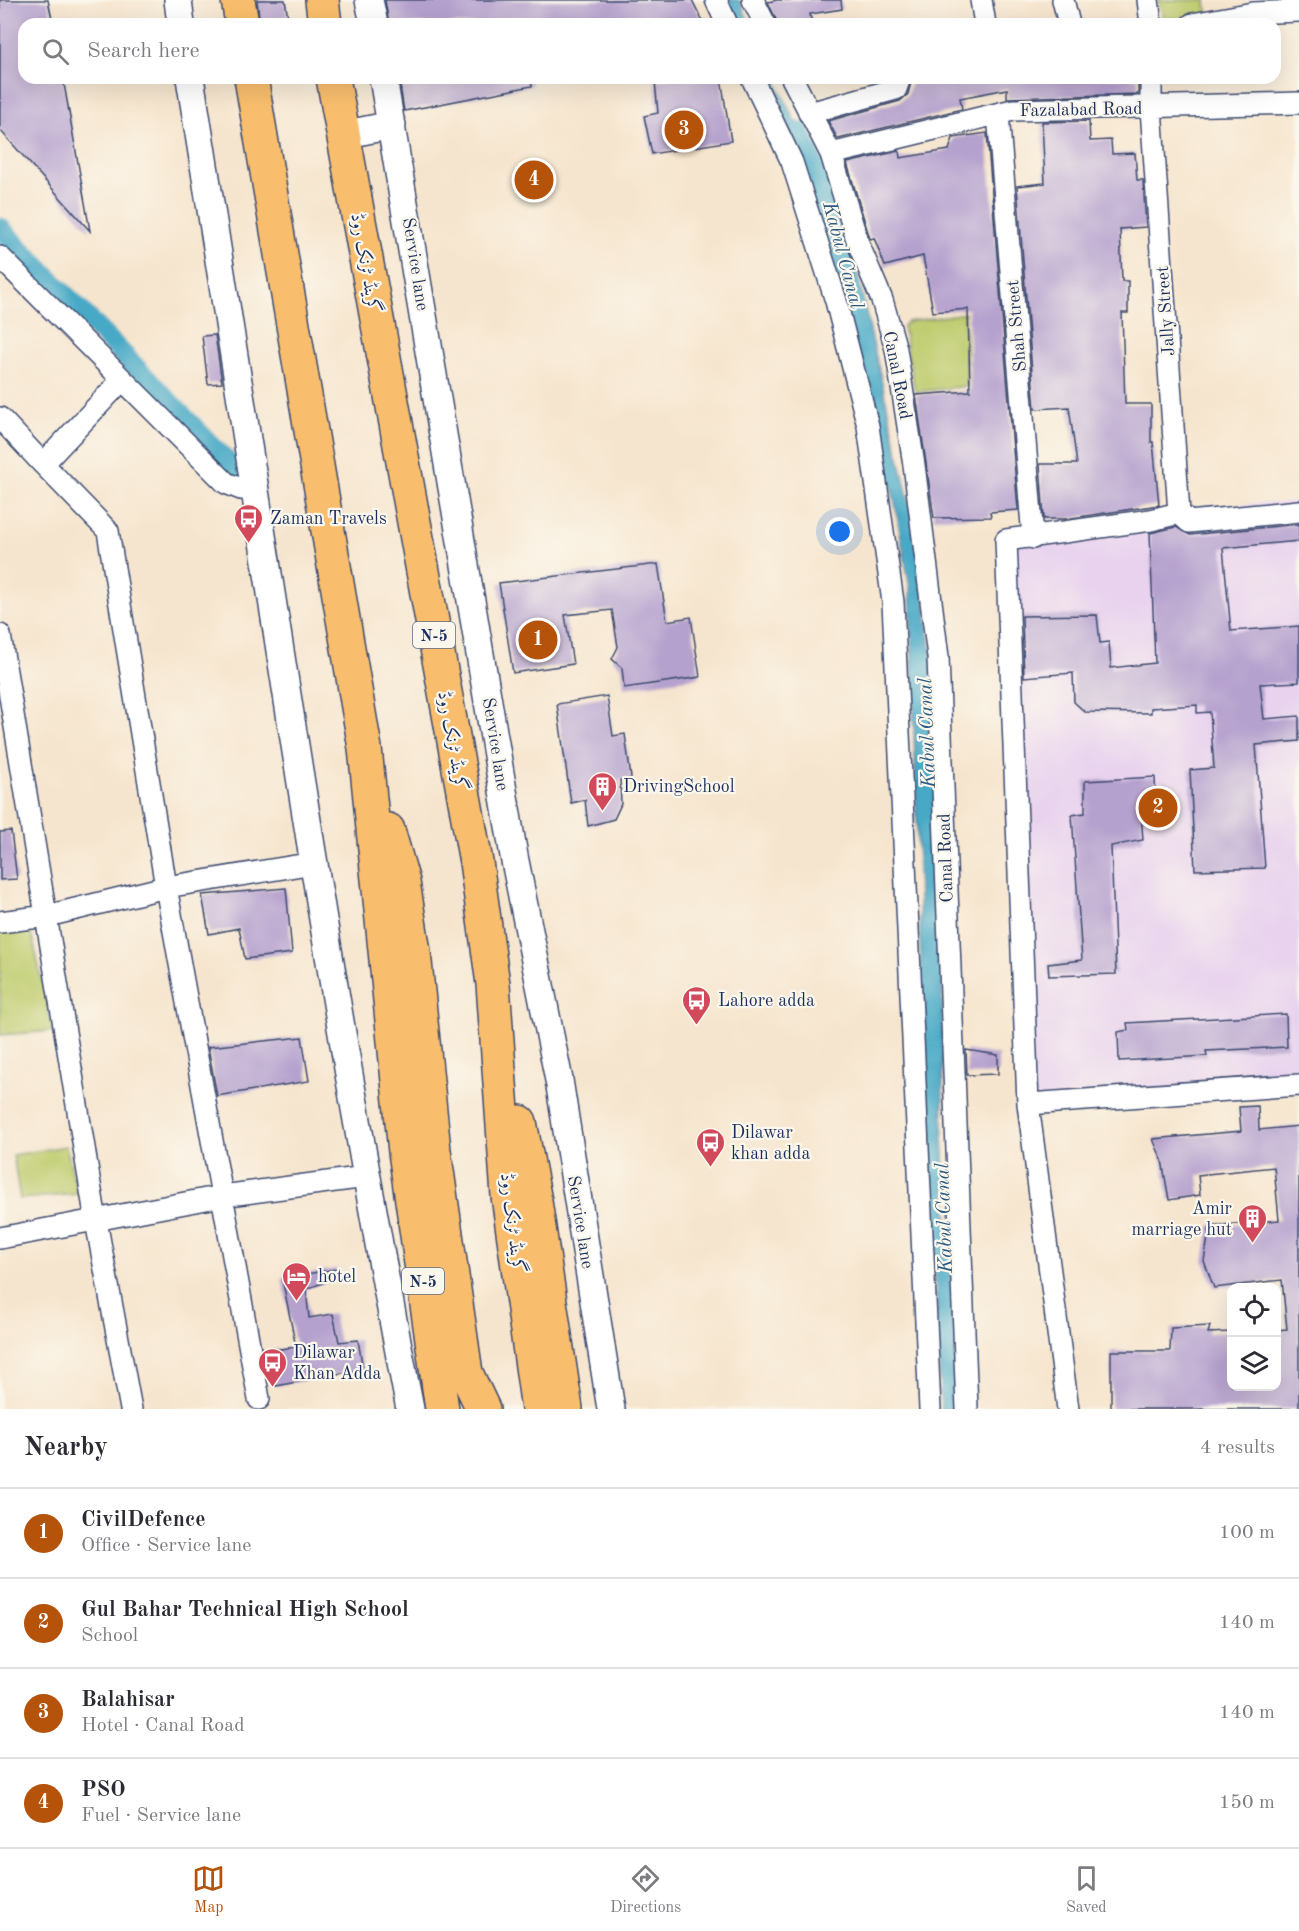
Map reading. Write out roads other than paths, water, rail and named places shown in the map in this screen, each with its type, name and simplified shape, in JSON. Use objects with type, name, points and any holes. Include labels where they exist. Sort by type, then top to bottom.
[{"type":"highway","points":[[238,0],[241,18]]},
{"type":"highway","points":[[322,0],[324,18]]},
{"type":"highway","name":"N-5","points":[[252,84],[365,748],[404,1140],[442,1409]]},
{"type":"highway","name":"گرینڈ ٹرنک روڈ","points":[[334,84],[476,862],[493,984],[508,1196],[538,1409]]},
{"type":"highway","points":[[365,748],[403,882],[414,952],[435,1150],[463,1354],[466,1373],[483,1409]]},
{"type":"highway","points":[[493,984],[535,1201],[566,1409]]},
{"type":"street","points":[[178,0],[180,18]]},
{"type":"street","points":[[369,0],[373,18]]},
{"type":"street","points":[[716,0],[724,18]]},
{"type":"street","points":[[753,0],[762,18]]},
{"type":"street","points":[[981,0],[984,18]]},
{"type":"street","points":[[1063,0],[1068,18]]},
{"type":"street","points":[[1148,0],[1150,18]]},
{"type":"street","points":[[1225,18],[1253,13],[1299,11]]},
{"type":"street","points":[[191,84],[257,489],[314,863],[366,1177],[410,1409]]},
{"type":"street","name":"Service lane","points":[[384,84],[514,856],[559,1080],[611,1409]]},
{"type":"street","points":[[755,84],[792,162],[836,301],[867,426],[893,602],[930,1409]]},
{"type":"street","name":"Canal Road","points":[[795,84],[831,154],[858,243],[882,300],[896,349],[914,465],[938,657],[967,1409]]},
{"type":"street","points":[[809,113],[896,89],[898,84]]},
{"type":"street","name":"Jally Street","points":[[1151,84],[1179,513]]},
{"type":"street","name":"Fazalabad Road","points":[[831,154],[1013,110],[1299,103]]},
{"type":"street","name":"Shah Street","points":[[998,114],[1033,538]]},
{"type":"street","points":[[342,135],[392,125]]},
{"type":"street","points":[[0,257],[226,483],[241,489],[257,489]]},
{"type":"street","points":[[43,464],[122,380]]},
{"type":"street","points":[[0,417],[108,531],[166,887],[259,1399]]},
{"type":"street","points":[[1068,1409],[1028,1104],[1006,540],[1151,520],[1179,513],[1189,522],[1299,511]]},
{"type":"street","points":[[0,634],[96,1221],[131,1409]]},
{"type":"street","points":[[476,862],[514,856]]},
{"type":"street","points":[[0,922],[47,916],[166,887],[314,863]]},
{"type":"street","points":[[1028,1104],[1299,1085]]},
{"type":"street","points":[[0,1238],[222,1196],[366,1177]]},
{"type":"street","points":[[378,1245],[418,1242]]},
{"type":"water","points":[[718,0],[739,0],[747,18],[726,18]]},
{"type":"water","points":[[756,84],[778,84],[811,157],[796,157]]},
{"type":"water","points":[[826,175],[838,189],[918,541],[932,657],[942,923],[943,1137],[959,1409],[941,1409],[921,971],[910,589],[894,498],[867,386],[803,182],[809,176]]},
{"type":"waterway","name":"Kabul Canal","points":[[799,132],[830,199]]},
{"type":"waterway","points":[[0,228],[236,471]]},
{"type":"place","name":"Balahisar","points":[[684,130]]},
{"type":"place","name":"PSO","points":[[534,180]]},
{"type":"place","name":"Zaman Travels","points":[[249,544]]},
{"type":"place","name":"CivilDefence","points":[[538,640]]},
{"type":"place","name":"Gul Bahar Technical High School","points":[[1158,808]]},
{"type":"place","name":"DrivingSchool","points":[[602,812]]},
{"type":"place","name":"Lahore adda","points":[[697,1026]]},
{"type":"place","name":"Dilawar khan adda","points":[[710,1168]]},
{"type":"place","name":"Amir marriage hut","points":[[1253,1244]]},
{"type":"place","name":"hotel","points":[[297,1302]]},
{"type":"place","name":"Dilawar Khan Adda","points":[[272,1388]]}]
